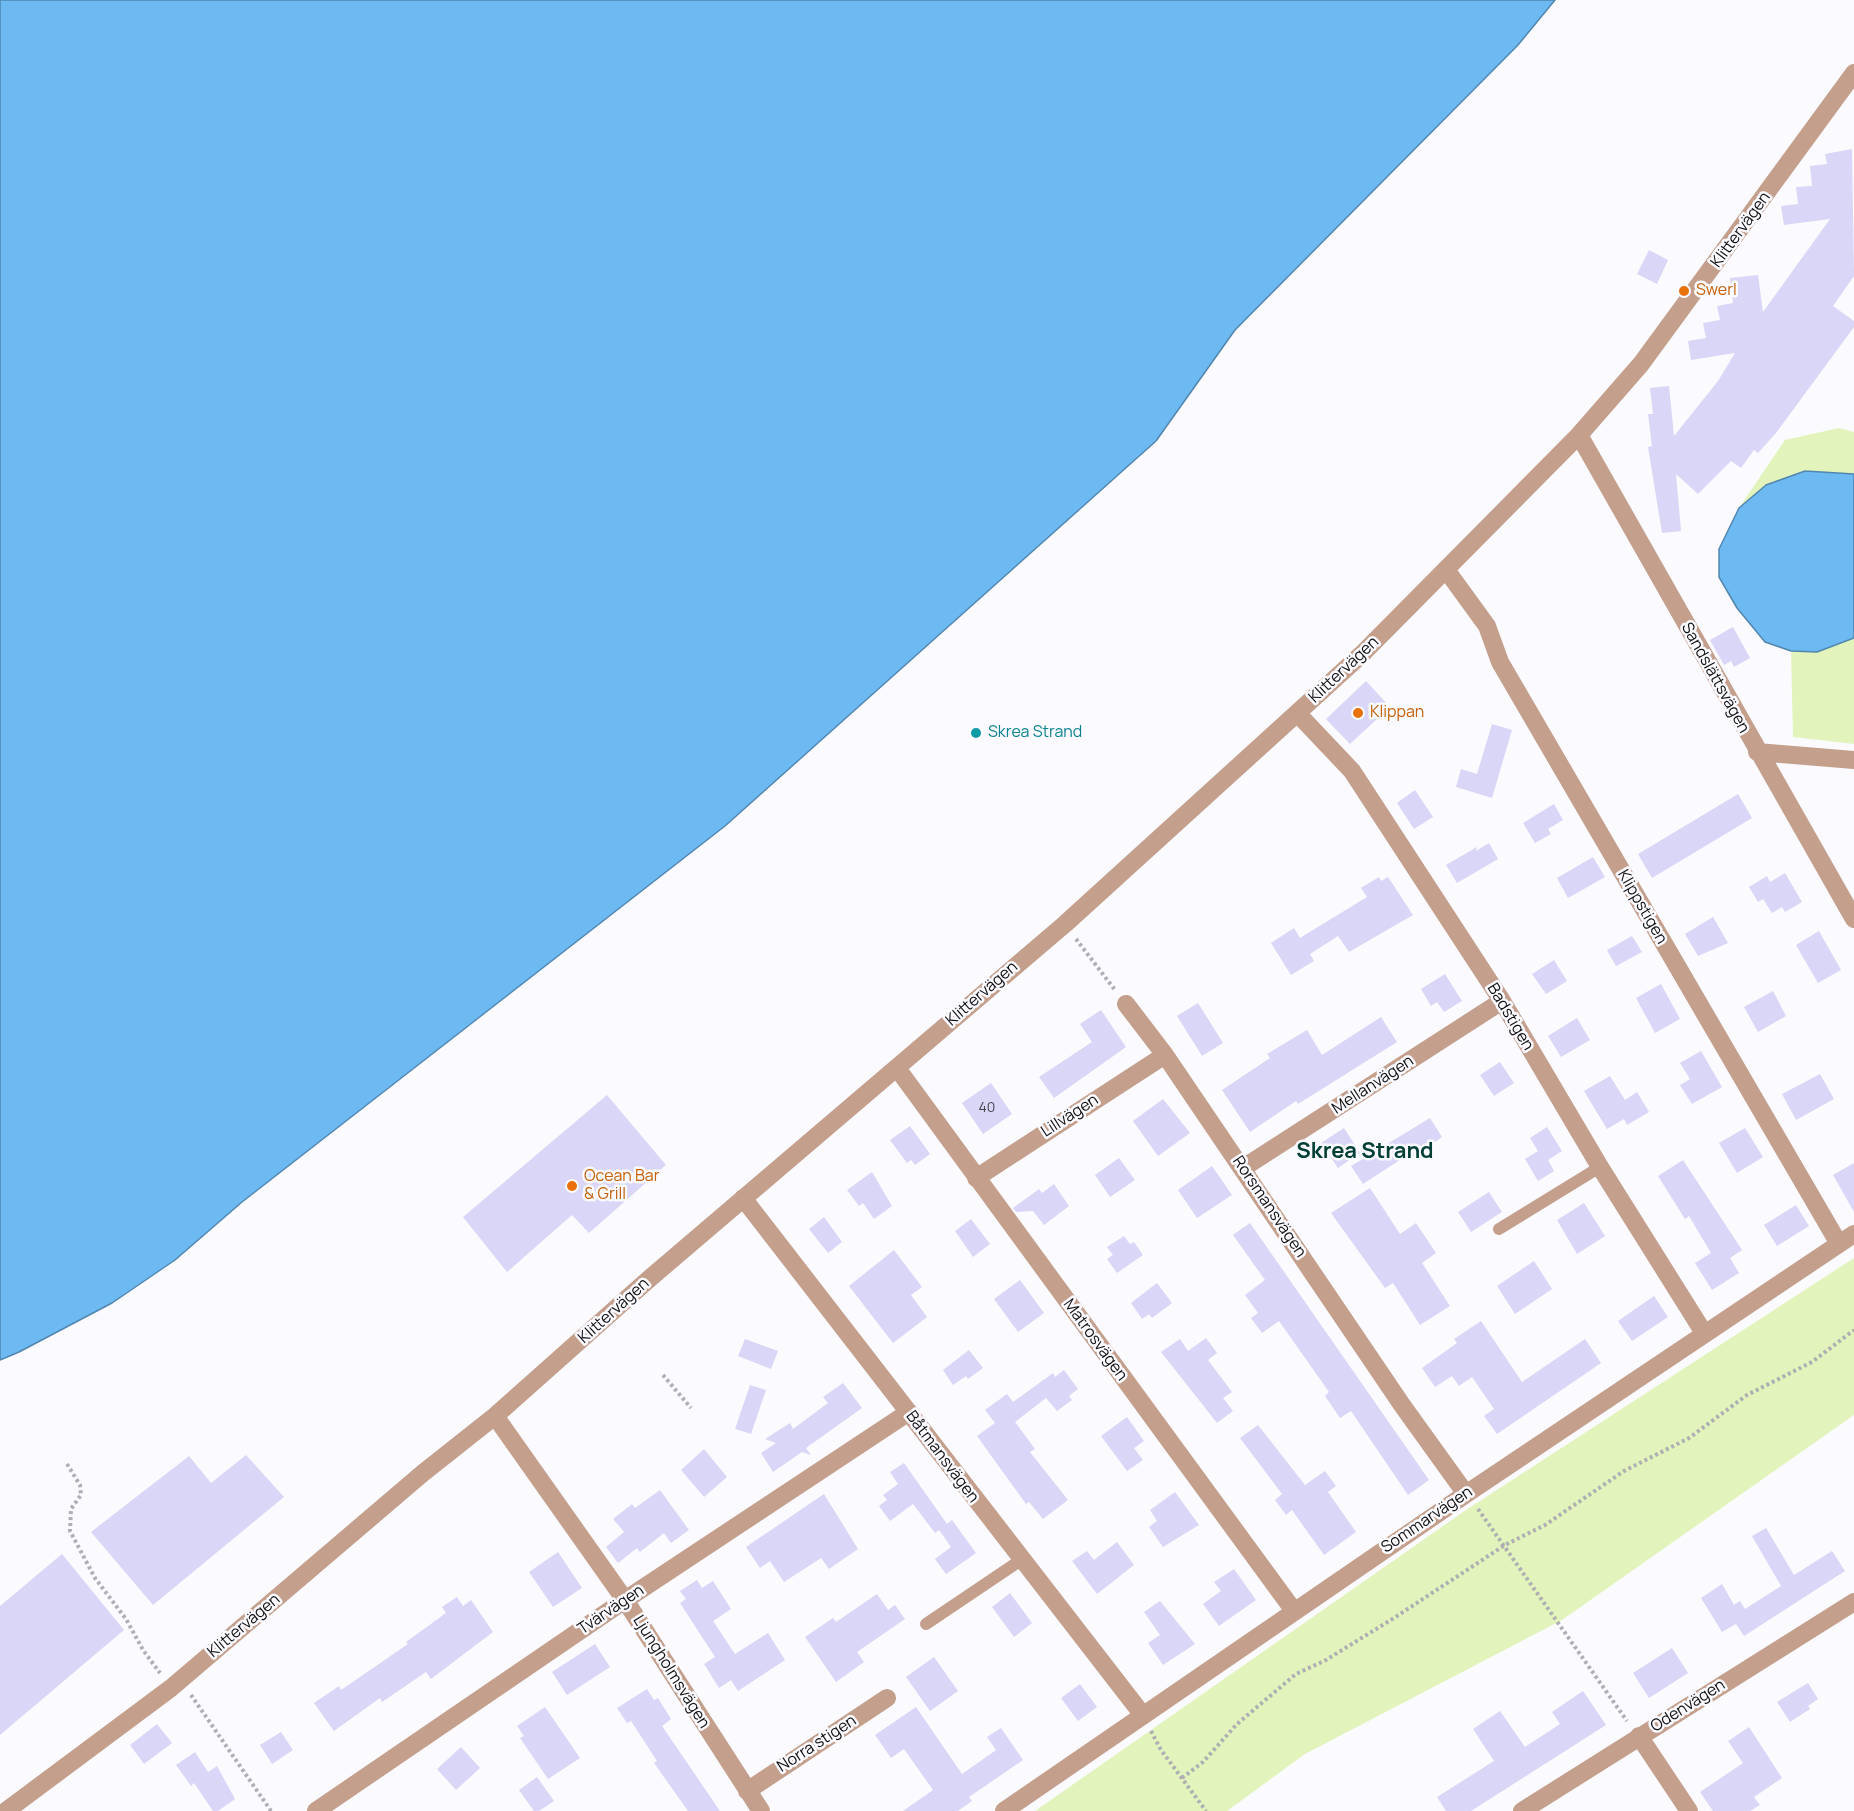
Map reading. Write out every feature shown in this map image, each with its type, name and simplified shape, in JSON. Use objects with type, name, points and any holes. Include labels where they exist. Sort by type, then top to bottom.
[{"type":"street","name":"Klittervägen","points":[[6,1811],[176,1684],[423,1473],[495,1416],[744,1198],[1065,924],[1298,714],[1446,571],[1579,435],[1641,364],[1854,73]]},
{"type":"street","name":"Sandslättsvägen","points":[[1579,435],[1757,752],[1854,919]]},
{"type":"street","name":"Klippstigen","points":[[1446,571],[1487,626],[1500,662],[1846,1239]]},
{"type":"street","name":"Badstigen","points":[[1298,714],[1352,771],[1502,1001],[1600,1167],[1704,1333]]},
{"type":"street","points":[[1757,752],[1854,760]]},
{"type":"street","name":"Mellanvägen","points":[[1243,1168],[1502,1001]]},
{"type":"street","name":"Rorsmansvägen","points":[[1126,1004],[1165,1054],[1402,1405],[1466,1494]]},
{"type":"street","name":"Lillvägen","points":[[976,1178],[1165,1054]]},
{"type":"street","name":"Matrosvägen","points":[[897,1068],[1294,1611]]},
{"type":"street","name":"Båtmansvägen","points":[[744,1198],[1021,1560],[1143,1714]]},
{"type":"street","name":"Sommarvägen","points":[[1004,1811],[1466,1494],[1846,1239]]},
{"type":"street","name":"Tvärvägen","points":[[316,1811],[625,1600],[909,1412]]},
{"type":"street","name":"Ljungholmsvägen","points":[[495,1416],[625,1600],[757,1810]]},
{"type":"street","name":"Odenvägen","points":[[1522,1811],[1854,1602]]},
{"type":"street","name":"Norra stigen","points":[[747,1791],[887,1698]]},
{"type":"street","points":[[1638,1737],[1689,1811]]},
{"type":"lane","points":[[1498,1229],[1600,1167]]},
{"type":"lane","points":[[926,1624],[1021,1560]]},
{"type":"path","points":[[1065,924],[1126,1004]]},
{"type":"path","points":[[1182,1778],[1203,1762],[1237,1724],[1296,1674],[1326,1660],[1505,1545],[1545,1525],[1624,1471],[1689,1438],[1747,1395],[1812,1362],[1854,1330]]},
{"type":"path","points":[[663,1376],[692,1408]]},
{"type":"path","points":[[67,1464],[80,1485],[81,1495],[71,1509],[70,1531],[95,1578],[271,1811]]},
{"type":"path","points":[[1466,1494],[1505,1545],[1638,1737]]},
{"type":"path","points":[[1143,1714],[1161,1750],[1206,1811]]},
{"type":"green space","points":[[1839,428],[1854,432],[1854,474],[1805,472],[1766,485],[1739,508],[1785,440]]},
{"type":"green space","points":[[1854,638],[1854,744],[1793,737],[1791,651],[1817,652]]},
{"type":"green space","points":[[1854,1258],[1854,1415],[1562,1620],[1305,1754],[1227,1811],[1035,1811],[1466,1510]]},
{"type":"water","points":[[0,0],[1555,0],[1518,45],[1235,330],[1156,441],[725,826],[242,1202],[175,1260],[112,1303],[0,1360]]},
{"type":"water","points":[[1805,471],[1854,474],[1854,638],[1817,652],[1791,651],[1765,642],[1737,608],[1719,577],[1719,549],[1739,508],[1766,485]]},
{"type":"building","points":[[1852,149],[1854,276],[1833,306],[1854,321],[1854,327],[1776,433],[1758,453],[1754,450],[1741,468],[1731,461],[1698,494],[1676,474],[1681,531],[1662,533],[1648,447],[1652,446],[1648,414],[1653,414],[1650,388],[1669,386],[1674,436],[1718,381],[1735,353],[1691,360],[1688,341],[1706,338],[1703,323],[1720,320],[1717,306],[1733,303],[1730,278],[1758,275],[1763,312],[1830,219],[1784,225],[1781,206],[1798,204],[1796,187],[1812,186],[1810,166],[1827,164],[1825,154]]},
{"type":"building","points":[[1649,250],[1668,260],[1657,284],[1637,274]]},
{"type":"building","points":[[1733,627],[1750,658],[1734,667],[1731,661],[1724,665],[1710,640]]},
{"type":"building","name":"Klippan","points":[[1366,681],[1390,707],[1350,744],[1326,719]]},
{"type":"building","points":[[1492,724],[1512,730],[1492,798],[1456,787],[1461,769],[1477,774]]},
{"type":"building","points":[[1415,790],[1433,817],[1414,829],[1397,803]]},
{"type":"building","points":[[1738,794],[1752,818],[1652,878],[1638,854]]},
{"type":"building","points":[[1554,804],[1563,820],[1548,829],[1551,834],[1535,843],[1523,823]]},
{"type":"building","points":[[1489,843],[1498,859],[1457,883],[1446,865],[1477,847],[1476,851]]},
{"type":"building","points":[[1593,857],[1605,877],[1568,898],[1557,878]]},
{"type":"building","points":[[1785,873],[1802,902],[1785,912],[1782,907],[1772,913],[1763,899],[1758,902],[1749,887],[1767,876],[1770,882]]},
{"type":"building","points":[[1379,877],[1381,881],[1388,877],[1413,915],[1349,952],[1338,936],[1310,954],[1314,961],[1291,975],[1271,943],[1294,928],[1300,938],[1367,897],[1361,888]]},
{"type":"building","points":[[1713,917],[1728,943],[1698,956],[1685,934]]},
{"type":"building","points":[[1819,931],[1841,970],[1818,983],[1796,945]]},
{"type":"building","points":[[1632,936],[1642,952],[1616,966],[1607,950]]},
{"type":"building","points":[[1554,960],[1567,981],[1546,994],[1532,974]]},
{"type":"building","points":[[1445,974],[1462,1001],[1444,1012],[1437,1002],[1431,1006],[1421,989]]},
{"type":"building","points":[[1661,984],[1680,1019],[1655,1033],[1636,998]]},
{"type":"building","points":[[1773,991],[1786,1016],[1758,1032],[1744,1007]]},
{"type":"building","points":[[1198,1003],[1223,1043],[1202,1056],[1177,1016]]},
{"type":"building","points":[[1101,1010],[1126,1047],[1054,1098],[1039,1077],[1092,1042],[1080,1024]]},
{"type":"building","points":[[1381,1017],[1397,1042],[1298,1104],[1296,1101],[1250,1132],[1222,1090],[1270,1058],[1267,1054],[1307,1030],[1322,1055]]},
{"type":"building","points":[[1577,1018],[1590,1040],[1561,1057],[1548,1036]]},
{"type":"building","points":[[1701,1051],[1722,1087],[1692,1104],[1680,1085],[1690,1079],[1680,1063]]},
{"type":"building","points":[[1500,1062],[1514,1083],[1494,1096],[1480,1075]]},
{"type":"building","points":[[1820,1074],[1834,1099],[1796,1120],[1782,1094]]},
{"type":"building","points":[[1610,1076],[1625,1100],[1637,1092],[1649,1112],[1627,1125],[1624,1119],[1607,1129],[1584,1091]]},
{"type":"building","points":[[991,1083],[1012,1114],[983,1134],[962,1103]]},
{"type":"building","name":"Ocean Bar & Grill","points":[[607,1095],[666,1165],[589,1233],[572,1215],[507,1272],[463,1217]]},
{"type":"building","points":[[1163,1099],[1190,1133],[1158,1156],[1133,1121]]},
{"type":"building","points":[[1430,1118],[1442,1137],[1409,1160],[1406,1156],[1363,1184],[1351,1166]]},
{"type":"building","points":[[910,1126],[930,1154],[915,1165],[911,1160],[907,1163],[890,1140]]},
{"type":"building","points":[[1547,1127],[1562,1151],[1548,1160],[1554,1171],[1538,1181],[1525,1159],[1538,1151],[1530,1138]]},
{"type":"building","points":[[1344,1128],[1360,1153],[1338,1168],[1321,1143]]},
{"type":"building","points":[[1745,1128],[1763,1157],[1737,1173],[1719,1143]]},
{"type":"building","points":[[1119,1158],[1135,1180],[1110,1197],[1095,1175]]},
{"type":"building","points":[[1683,1160],[1742,1250],[1730,1258],[1739,1273],[1712,1290],[1695,1263],[1711,1253],[1689,1216],[1685,1219],[1658,1176]]},
{"type":"building","points":[[1854,1163],[1854,1212],[1833,1175]]},
{"type":"building","points":[[1212,1166],[1232,1195],[1197,1218],[1178,1190]]},
{"type":"building","points":[[872,1172],[892,1206],[874,1219],[863,1203],[859,1206],[847,1190]]},
{"type":"building","points":[[1054,1184],[1069,1206],[1044,1225],[1033,1211],[1016,1212],[1013,1208],[1039,1189],[1042,1193]]},
{"type":"building","points":[[1370,1188],[1400,1234],[1416,1223],[1436,1253],[1422,1263],[1450,1306],[1420,1325],[1393,1283],[1385,1288],[1331,1213]]},
{"type":"building","points":[[1489,1192],[1502,1212],[1471,1232],[1458,1212]]},
{"type":"building","points":[[1584,1203],[1605,1236],[1577,1254],[1557,1220]]},
{"type":"building","points":[[1796,1205],[1809,1226],[1777,1246],[1764,1225]]},
{"type":"building","points":[[824,1217],[842,1242],[828,1253],[809,1229]]},
{"type":"building","points":[[971,1219],[990,1244],[973,1257],[955,1231]]},
{"type":"building","points":[[1250,1223],[1429,1480],[1408,1495],[1351,1411],[1340,1418],[1325,1396],[1329,1392],[1279,1321],[1262,1333],[1251,1318],[1258,1313],[1245,1295],[1265,1280],[1233,1235]]},
{"type":"building","points":[[1124,1236],[1130,1244],[1134,1242],[1143,1255],[1117,1273],[1107,1259],[1113,1255],[1107,1247]]},
{"type":"building","points":[[894,1250],[922,1287],[911,1295],[927,1317],[893,1343],[849,1286]]},
{"type":"building","points":[[1534,1261],[1552,1289],[1515,1314],[1497,1286]]},
{"type":"building","points":[[1020,1280],[1044,1313],[1018,1332],[994,1299]]},
{"type":"building","points":[[1157,1283],[1172,1303],[1152,1318],[1149,1314],[1142,1319],[1131,1303]]},
{"type":"building","points":[[1654,1296],[1668,1317],[1632,1341],[1618,1321]]},
{"type":"building","points":[[1481,1321],[1522,1382],[1585,1339],[1601,1363],[1497,1434],[1484,1416],[1494,1409],[1472,1377],[1459,1386],[1452,1376],[1435,1387],[1422,1368],[1457,1343],[1454,1339]]},
{"type":"building","points":[[1206,1338],[1217,1353],[1208,1360],[1232,1392],[1223,1398],[1233,1411],[1217,1423],[1161,1352],[1180,1339],[1188,1351]]},
{"type":"building","points":[[745,1339],[778,1351],[771,1369],[738,1356]]},
{"type":"building","points":[[969,1350],[983,1368],[968,1379],[966,1376],[953,1385],[943,1370]]},
{"type":"building","points":[[1064,1370],[1078,1389],[1069,1396],[1072,1400],[1057,1411],[1046,1398],[1015,1422],[1035,1449],[1030,1452],[1068,1500],[1043,1519],[1029,1502],[1026,1504],[977,1436],[995,1423],[985,1410],[1007,1394],[1013,1402],[1053,1373],[1055,1377]]},
{"type":"building","points":[[843,1383],[862,1408],[806,1448],[811,1455],[802,1452],[773,1472],[761,1453],[776,1443],[765,1439],[790,1423],[793,1429],[828,1403],[823,1397]]},
{"type":"building","points":[[750,1385],[766,1390],[751,1434],[735,1429]]},
{"type":"building","points":[[1127,1417],[1144,1441],[1134,1448],[1143,1460],[1127,1471],[1101,1436]]},
{"type":"building","points":[[1258,1425],[1305,1485],[1325,1471],[1336,1486],[1328,1492],[1356,1532],[1324,1555],[1292,1510],[1286,1515],[1275,1500],[1282,1494],[1240,1438]]},
{"type":"building","points":[[704,1449],[727,1477],[704,1497],[681,1470]]},
{"type":"building","points":[[246,1455],[284,1497],[153,1605],[91,1532],[189,1456],[211,1483]]},
{"type":"building","points":[[904,1463],[947,1524],[935,1533],[913,1504],[890,1521],[879,1506],[887,1500],[883,1495],[898,1484],[890,1472]]},
{"type":"building","points":[[660,1490],[689,1530],[671,1543],[664,1533],[640,1552],[637,1548],[618,1563],[606,1547],[624,1532],[613,1519],[632,1504],[635,1508]]},
{"type":"building","points":[[1175,1492],[1199,1525],[1163,1547],[1149,1527],[1157,1521],[1150,1510]]},
{"type":"building","points":[[824,1494],[858,1549],[829,1569],[821,1558],[784,1582],[770,1561],[760,1568],[746,1547]]},
{"type":"building","points":[[952,1520],[976,1553],[946,1574],[935,1559],[951,1547],[939,1530]]},
{"type":"building","points":[[1766,1528],[1794,1575],[1832,1551],[1845,1571],[1744,1636],[1736,1624],[1722,1632],[1701,1598],[1722,1584],[1734,1605],[1740,1601],[1745,1609],[1781,1586],[1752,1536]]},
{"type":"building","points":[[1117,1542],[1134,1565],[1097,1594],[1072,1561],[1087,1551],[1094,1560]]},
{"type":"building","points":[[558,1552],[582,1588],[553,1607],[529,1572]]},
{"type":"building","points":[[62,1554],[124,1630],[0,1735],[0,1606]]},
{"type":"building","points":[[1234,1569],[1256,1600],[1219,1626],[1203,1604],[1221,1591],[1214,1582]]},
{"type":"building","points":[[697,1580],[702,1588],[713,1581],[731,1609],[713,1621],[735,1654],[768,1633],[785,1660],[738,1691],[731,1680],[719,1688],[704,1664],[715,1657],[680,1603],[686,1599],[680,1591]]},
{"type":"building","points":[[1010,1593],[1032,1623],[1014,1637],[992,1607]]},
{"type":"building","points":[[877,1594],[888,1610],[895,1605],[905,1619],[857,1652],[864,1662],[836,1682],[805,1637],[833,1618],[836,1622]]},
{"type":"building","points":[[457,1597],[463,1606],[471,1600],[493,1632],[431,1679],[426,1672],[382,1702],[380,1698],[334,1731],[314,1703],[339,1686],[341,1690],[408,1644],[406,1642],[446,1613],[442,1607]]},
{"type":"building","points":[[1160,1601],[1195,1644],[1163,1665],[1148,1643],[1160,1635],[1144,1612]]},
{"type":"building","points":[[595,1644],[610,1667],[567,1695],[552,1672]]},
{"type":"building","points":[[1672,1648],[1688,1673],[1649,1698],[1633,1673]]},
{"type":"building","points":[[934,1657],[958,1691],[930,1711],[906,1677]]},
{"type":"building","points":[[1808,1683],[1818,1699],[1808,1706],[1810,1709],[1790,1722],[1777,1702]]},
{"type":"building","points":[[1080,1684],[1097,1707],[1078,1721],[1061,1698]]},
{"type":"building","points":[[647,1689],[654,1700],[658,1698],[671,1719],[662,1726],[720,1811],[688,1811],[654,1763],[657,1761],[631,1721],[627,1723],[617,1708]]},
{"type":"building","points":[[1583,1691],[1606,1725],[1471,1811],[1446,1811],[1437,1797],[1494,1761],[1473,1729],[1500,1711],[1525,1747],[1560,1724],[1552,1712]]},
{"type":"building","points":[[545,1707],[580,1758],[548,1779],[520,1738],[524,1736],[517,1726]]},
{"type":"building","points":[[916,1707],[962,1774],[996,1750],[987,1737],[1001,1728],[1023,1760],[969,1797],[972,1801],[958,1811],[903,1811],[933,1790],[904,1749],[891,1758],[875,1735]]},
{"type":"building","points":[[157,1724],[172,1743],[144,1764],[130,1745]]},
{"type":"building","points":[[1749,1727],[1782,1778],[1754,1797],[1760,1805],[1750,1811],[1713,1811],[1700,1792],[1743,1763],[1728,1741]]},
{"type":"building","points":[[281,1732],[293,1750],[272,1764],[260,1745]]},
{"type":"building","points":[[461,1747],[480,1768],[456,1790],[437,1769]]},
{"type":"building","points":[[195,1752],[208,1772],[217,1766],[235,1799],[218,1811],[213,1811],[194,1783],[191,1786],[176,1765]]},
{"type":"building","points":[[537,1777],[554,1801],[539,1811],[534,1811],[519,1790]]},
{"type":"place","name":"Swerl","points":[[1684,291]]},
{"type":"place","name":"Klippan","points":[[1358,713]]},
{"type":"place","name":"Skrea Strand","points":[[976,733]]},
{"type":"place","name":"Ocean Bar & Grill","points":[[572,1186]]},
{"type":"district","name":"Skrea Strand","points":[[1365,1152]]}]
